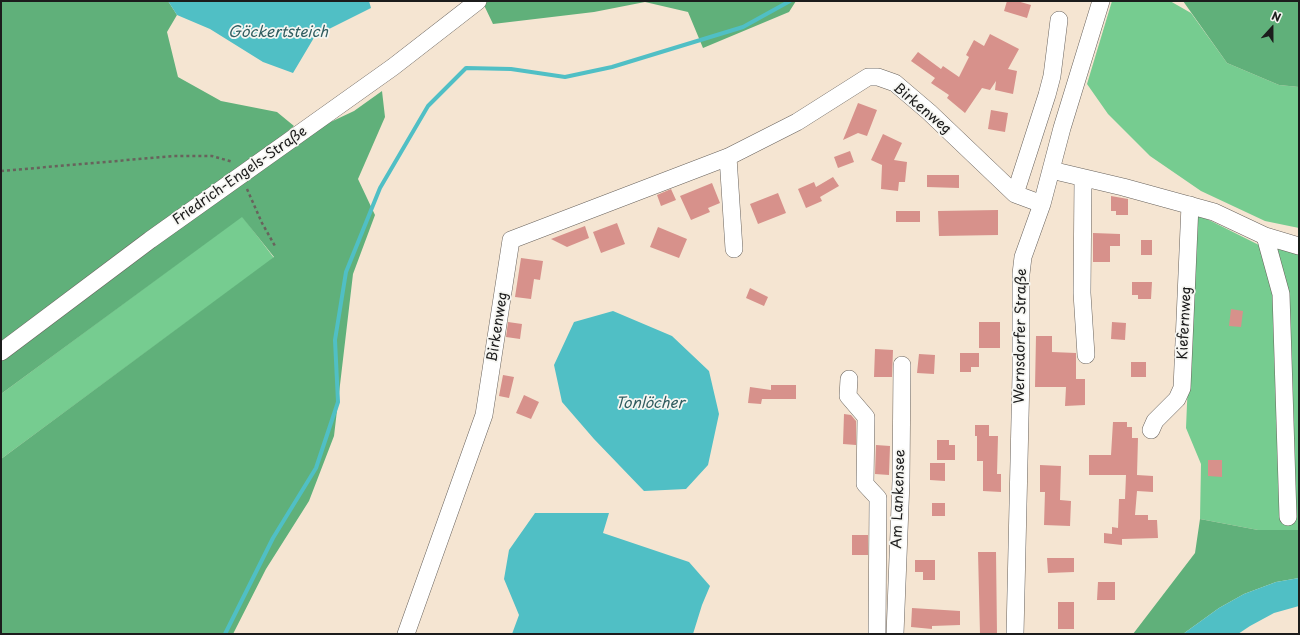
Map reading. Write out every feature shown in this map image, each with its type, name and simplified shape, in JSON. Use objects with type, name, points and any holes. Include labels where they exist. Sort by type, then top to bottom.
[{"type":"street","name":"Friedrich-Engels-Straße","points":[[1,352],[150,240],[393,67],[478,1]]},
{"type":"street","name":"Wernsdorfer Straße","points":[[1015,634],[1021,352],[1021,274],[1024,257],[1042,204],[1100,1]]},
{"type":"street","points":[[1016,194],[1052,76],[1059,20]]},
{"type":"street","name":"Birkenweg","points":[[406,634],[484,415],[511,240],[728,157],[797,122],[868,77],[878,76],[895,84],[929,112],[1016,194],[1042,204]]},
{"type":"street","points":[[728,157],[734,249]]},
{"type":"street","points":[[1051,170],[1190,205],[1221,215],[1265,236],[1299,246]]},
{"type":"street","points":[[1083,178],[1082,293],[1086,355]]},
{"type":"street","name":"Kiefernweg","points":[[1151,430],[1155,421],[1177,399],[1182,388],[1190,205]]},
{"type":"street","points":[[1265,236],[1281,294],[1288,517]]},
{"type":"street","name":"Am Lankensee","points":[[895,634],[901,481],[902,365]]},
{"type":"street","name":"Am Lankensee","points":[[849,379],[848,396],[866,417],[865,484],[878,498],[877,634]]},
{"type":"path","points":[[1,171],[174,156],[212,156],[237,164],[262,223],[275,246]]},
{"type":"green space","points":[[1,1],[168,1],[177,15],[167,32],[178,77],[221,101],[277,112],[294,126],[201,204],[1,341]]},
{"type":"green space","points":[[482,1],[796,1],[789,12],[703,48],[688,12],[645,2],[594,12],[493,24]]},
{"type":"green space","points":[[1112,1],[1170,1],[1191,13],[1227,63],[1279,85],[1299,87],[1299,228],[1265,221],[1201,191],[1150,156],[1108,114],[1087,84]]},
{"type":"green space","points":[[1183,1],[1299,1],[1299,87],[1279,85],[1227,63]]},
{"type":"green space","points":[[382,91],[385,117],[358,179],[375,215],[353,274],[334,436],[309,501],[266,569],[233,634],[1,634],[1,459],[274,257],[242,217],[1,394],[1,356],[303,135],[354,111]]},
{"type":"green space","points":[[1195,213],[1263,247],[1299,252],[1299,530],[1258,530],[1200,519],[1201,464],[1186,428]]},
{"type":"green space","points":[[242,216],[274,258],[1,459],[1,394]]},
{"type":"green space","points":[[1200,519],[1258,530],[1299,530],[1299,578],[1276,582],[1244,594],[1219,608],[1183,634],[1133,634],[1195,553]]},
{"type":"water","name":"Göckertsteich","points":[[168,1],[369,1],[371,8],[315,36],[293,73],[263,62],[210,29],[177,15]]},
{"type":"water","name":"Tonlöcher","points":[[613,311],[672,336],[709,371],[719,414],[708,465],[686,489],[644,491],[594,439],[562,402],[554,365],[574,322]]},
{"type":"water","points":[[535,513],[609,513],[603,533],[689,562],[710,586],[693,634],[512,634],[519,615],[504,579],[509,550]]},
{"type":"water","points":[[1299,578],[1299,606],[1274,613],[1238,634],[1183,634],[1219,608],[1244,594],[1276,582]]},
{"type":"building","points":[[1007,1],[1017,1],[1031,5],[1027,18],[1004,11]]},
{"type":"building","points":[[990,34],[1019,49],[1008,69],[1017,71],[1013,94],[995,90],[996,81],[990,90],[982,88],[965,113],[947,98],[949,95],[931,83],[935,78],[911,61],[918,52],[941,69],[943,66],[959,77],[969,57],[966,55],[974,40],[984,46]]},
{"type":"building","points":[[858,103],[877,110],[867,136],[858,133],[843,140]]},
{"type":"building","points":[[991,110],[1008,113],[1005,132],[988,129]]},
{"type":"building","points":[[883,134],[902,143],[894,160],[907,162],[905,182],[899,182],[898,191],[881,189],[882,165],[871,160]]},
{"type":"building","points":[[850,151],[854,162],[838,168],[834,157]]},
{"type":"building","points":[[927,175],[959,175],[959,188],[927,187]]},
{"type":"building","points":[[833,177],[839,186],[820,197],[822,201],[806,208],[798,189],[814,182],[816,187]]},
{"type":"building","points":[[712,183],[720,203],[708,208],[710,212],[691,220],[680,196]]},
{"type":"building","points":[[671,189],[676,200],[661,206],[657,195]]},
{"type":"building","points":[[778,193],[786,213],[758,224],[750,204]]},
{"type":"building","points":[[1111,196],[1128,199],[1128,215],[1116,215],[1116,211],[1111,211]]},
{"type":"building","points":[[998,210],[998,235],[939,236],[938,211]]},
{"type":"building","points":[[896,211],[920,211],[920,222],[896,222]]},
{"type":"building","points":[[617,223],[625,244],[601,253],[593,232]]},
{"type":"building","points":[[585,226],[589,238],[567,247],[551,239]]},
{"type":"building","points":[[658,227],[687,239],[679,258],[650,247]]},
{"type":"building","points":[[1093,233],[1120,234],[1120,246],[1110,246],[1110,262],[1093,262]]},
{"type":"building","points":[[1141,240],[1152,240],[1152,255],[1141,255]]},
{"type":"building","points":[[521,258],[543,261],[540,280],[534,279],[531,299],[515,297]]},
{"type":"building","points":[[1132,282],[1152,282],[1151,299],[1138,299],[1138,295],[1132,295]]},
{"type":"building","points":[[750,288],[768,297],[764,306],[746,298]]},
{"type":"building","points":[[1231,309],[1243,311],[1241,327],[1229,326]]},
{"type":"building","points":[[508,322],[522,324],[520,339],[506,337]]},
{"type":"building","points":[[979,322],[1000,322],[1000,348],[979,348]]},
{"type":"building","points":[[1112,322],[1126,323],[1125,340],[1111,339]]},
{"type":"building","points":[[1036,336],[1052,336],[1052,352],[1076,353],[1076,379],[1085,379],[1085,405],[1065,406],[1066,387],[1035,387]]},
{"type":"building","points":[[875,349],[893,350],[892,377],[874,377]]},
{"type":"building","points":[[960,353],[979,353],[979,367],[971,367],[971,372],[960,372]]},
{"type":"building","points":[[919,354],[935,355],[934,374],[917,373]]},
{"type":"building","points":[[1131,362],[1146,362],[1146,377],[1131,377]]},
{"type":"building","points":[[503,375],[514,377],[509,398],[499,396]]},
{"type":"building","points":[[771,385],[796,385],[796,399],[762,399],[761,404],[748,403],[750,387],[771,390]]},
{"type":"building","points":[[524,395],[539,402],[531,419],[516,413]]},
{"type":"building","points":[[844,414],[851,415],[856,421],[856,445],[843,444]]},
{"type":"building","points":[[1113,422],[1127,422],[1127,427],[1132,427],[1132,438],[1138,438],[1137,475],[1153,476],[1153,492],[1137,491],[1135,515],[1148,515],[1148,520],[1157,520],[1158,538],[1122,539],[1122,545],[1104,543],[1104,533],[1112,534],[1112,527],[1118,528],[1119,499],[1125,499],[1126,475],[1089,475],[1089,455],[1111,455]]},
{"type":"building","points":[[975,425],[989,425],[989,436],[998,436],[997,474],[1001,474],[1001,492],[983,491],[983,461],[977,461],[977,436],[975,436]]},
{"type":"building","points":[[937,440],[949,440],[949,445],[955,445],[955,460],[937,460]]},
{"type":"building","points":[[876,445],[890,446],[889,475],[875,474]]},
{"type":"building","points":[[1208,460],[1222,460],[1222,477],[1208,476]]},
{"type":"building","points":[[930,463],[945,463],[945,481],[930,480]]},
{"type":"building","points":[[1040,465],[1061,466],[1060,500],[1071,501],[1070,526],[1044,525],[1045,492],[1040,492]]},
{"type":"building","points":[[932,503],[945,503],[945,516],[932,516]]},
{"type":"building","points":[[852,535],[868,535],[868,555],[852,555]]},
{"type":"building","points":[[978,552],[996,552],[997,634],[980,634]]},
{"type":"building","points":[[1047,558],[1074,558],[1074,572],[1048,573]]},
{"type":"building","points":[[915,560],[935,560],[935,580],[923,580],[923,572],[915,572]]},
{"type":"building","points":[[1098,582],[1115,582],[1115,600],[1097,600]]},
{"type":"building","points":[[1058,602],[1074,602],[1074,629],[1058,629]]},
{"type":"building","points":[[912,608],[960,611],[960,625],[932,626],[932,629],[911,627]]},
{"type":"waterway","points":[[225,634],[273,538],[316,468],[338,402],[335,340],[346,272],[380,188],[428,106],[466,68],[511,69],[565,77],[612,67],[743,27],[790,1]]}]
